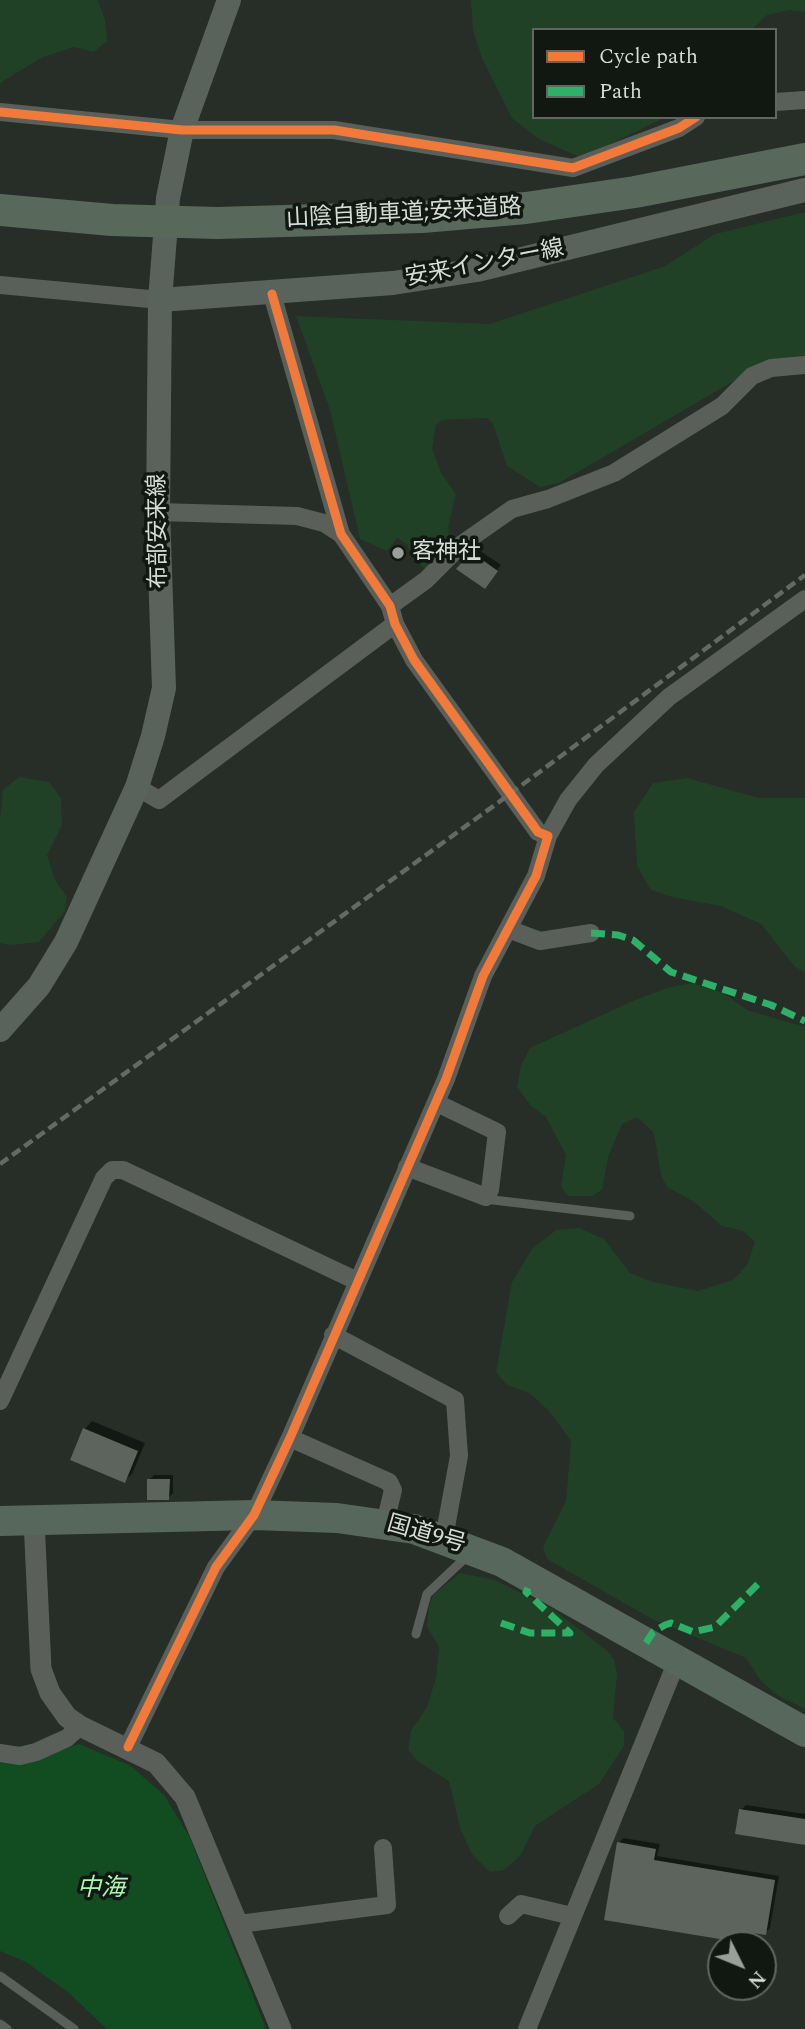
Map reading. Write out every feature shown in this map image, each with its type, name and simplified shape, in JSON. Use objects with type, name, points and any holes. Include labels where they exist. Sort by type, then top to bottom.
[{"type":"highway","name":"山陰自動車道;安来道路","points":[[0,209],[112,220],[218,223],[422,217],[526,208],[635,192],[805,159]]},
{"type":"highway","name":"国道9号","points":[[0,1521],[254,1515],[385,1523],[457,1543],[526,1575],[805,1732]]},
{"type":"main road","name":"布部安来線","points":[[0,1030],[39,986],[66,942],[137,788],[164,688],[158,512],[160,300],[169,198],[182,130],[229,0]]},
{"type":"main road","name":"安来インター線","points":[[160,300],[272,294],[393,283],[477,270],[805,190]]},
{"type":"street","points":[[777,103],[805,100]]},
{"type":"street","points":[[0,112],[182,130],[334,130],[573,168],[678,128],[693,119]]},
{"type":"street","points":[[0,285],[160,300]]},
{"type":"street","points":[[272,294],[341,534],[390,606],[395,624],[414,660],[538,832],[548,836]]},
{"type":"street","points":[[390,606],[426,580],[462,544],[512,509],[548,499],[614,473],[722,406],[752,376],[771,368],[805,365]]},
{"type":"street","points":[[158,512],[297,516],[324,523],[341,534]]},
{"type":"street","points":[[128,1747],[216,1567],[254,1515],[446,1079],[483,976],[536,876],[548,836],[568,800],[596,765],[669,697],[805,598]]},
{"type":"street","points":[[137,788],[159,800],[395,624]]},
{"type":"street","points":[[508,929],[540,941],[591,933]]},
{"type":"street","points":[[407,1167],[489,1199],[499,1136],[441,1105]]},
{"type":"street","points":[[0,1401],[104,1178],[112,1170],[123,1170],[357,1281]]},
{"type":"street","points":[[333,1335],[455,1400],[459,1456],[457,1543]]},
{"type":"street","points":[[290,1437],[391,1484],[393,1490],[385,1523]]},
{"type":"street","points":[[34,1520],[41,1669],[50,1693],[67,1717],[80,1726],[128,1747],[156,1763],[185,1797],[281,2029]]},
{"type":"street","points":[[527,2029],[677,1661]]},
{"type":"street","points":[[0,1753],[20,1756],[36,1752],[67,1738],[80,1726]]},
{"type":"street","points":[[239,1924],[387,1905],[383,1848]]},
{"type":"street","points":[[508,1916],[521,1904],[572,1916]]},
{"type":"lane","points":[[489,1199],[630,1216]]},
{"type":"lane","points":[[416,1634],[427,1594],[462,1561],[457,1543]]},
{"type":"lane","points":[[0,1976],[74,2029]]},
{"type":"lane","points":[[0,2024],[7,2029]]},
{"type":"shaded area","points":[[0,0],[98,0],[105,20],[107,41],[94,52],[74,47],[43,57],[0,83]]},
{"type":"shaded area","points":[[471,0],[805,0],[805,12],[790,10],[767,15],[753,28],[532,28],[532,119],[662,119],[582,158],[539,139],[512,118],[482,58],[473,30]]},
{"type":"shaded area","points":[[805,212],[805,357],[744,375],[559,483],[540,487],[507,466],[493,424],[487,418],[442,420],[436,425],[432,448],[441,473],[456,494],[448,527],[451,545],[427,571],[419,563],[415,564],[407,544],[397,538],[387,551],[360,539],[330,410],[296,316],[490,324],[665,266],[715,234]]},
{"type":"shaded area","points":[[19,777],[49,782],[61,798],[62,825],[47,855],[55,880],[67,897],[65,911],[39,942],[11,945],[0,943],[0,819],[3,790]]},
{"type":"shaded area","points":[[687,778],[759,798],[805,798],[805,972],[795,967],[761,924],[721,906],[672,897],[651,890],[637,866],[634,812],[653,783]]},
{"type":"shaded area","points":[[692,983],[723,993],[747,1010],[805,1027],[805,1709],[777,1695],[761,1681],[746,1658],[652,1619],[547,1559],[543,1547],[566,1501],[571,1441],[550,1412],[529,1393],[507,1385],[496,1372],[512,1282],[532,1249],[556,1230],[579,1228],[604,1239],[630,1273],[653,1282],[698,1291],[733,1280],[747,1265],[755,1242],[743,1231],[722,1226],[694,1202],[667,1187],[661,1175],[654,1133],[637,1117],[622,1124],[608,1157],[602,1190],[592,1196],[568,1196],[561,1186],[566,1155],[546,1117],[531,1106],[517,1087],[521,1065],[530,1048],[635,1000],[667,988]]},
{"type":"shaded area","points":[[460,1573],[495,1580],[553,1609],[606,1650],[614,1659],[617,1674],[613,1718],[624,1731],[624,1746],[599,1784],[535,1826],[520,1856],[504,1870],[490,1872],[472,1854],[460,1828],[449,1781],[417,1761],[408,1750],[411,1731],[427,1707],[436,1678],[439,1647],[427,1627],[429,1606],[434,1594]]},
{"type":"water","name":"中海","points":[[79,1744],[131,1766],[164,1795],[189,1836],[266,2029],[107,2029],[69,1993],[26,1962],[0,1951],[0,1760],[23,1763]]},
{"type":"building","points":[[471,552],[498,571],[485,589],[456,569]]},
{"type":"building","points":[[83,1428],[138,1451],[125,1483],[70,1460]]},
{"type":"building","points":[[147,1479],[170,1479],[169,1500],[147,1500]]},
{"type":"building","points":[[739,1809],[805,1819],[805,1845],[735,1834]]},
{"type":"building","points":[[617,1842],[656,1849],[654,1860],[775,1880],[767,1931],[707,1931],[707,1937],[604,1920]]},
{"type":"railway","points":[[0,1164],[499,802],[805,575]]},
{"type":"marked path","points":[[591,933],[618,935],[633,940],[671,972],[771,1005],[805,1021]]},
{"type":"marked path","points":[[646,1643],[653,1632],[671,1623],[693,1632],[715,1627],[762,1580]]},
{"type":"marked path","points":[[501,1623],[530,1633],[570,1633],[526,1592],[528,1588]]},
{"type":"cycle path","points":[[0,112],[182,130],[334,130],[573,168],[679,128],[693,119]]},
{"type":"cycle path","points":[[128,1747],[216,1567],[254,1515],[290,1438],[446,1079],[483,976],[536,876],[548,836],[538,832],[414,660],[395,624],[390,606],[341,534],[272,294]]},
{"type":"place","name":"客神社","points":[[398,553]]}]
